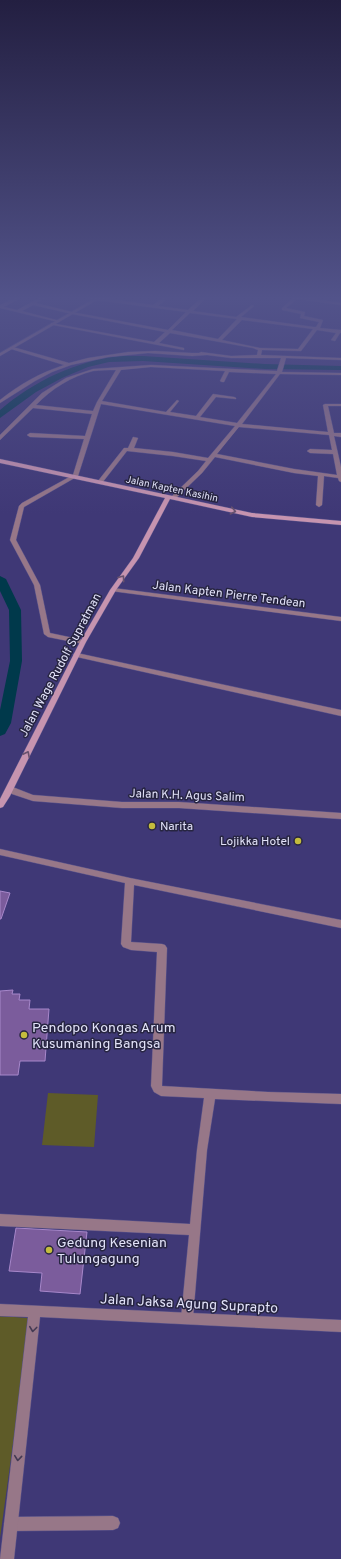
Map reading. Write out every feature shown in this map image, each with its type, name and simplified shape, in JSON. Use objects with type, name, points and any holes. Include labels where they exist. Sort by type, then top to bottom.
[{"type":"main road","name":"Jalan Kapten Kasihin","points":[[0,461],[252,515],[341,523]]},
{"type":"main road","name":"Jalan Wage Rudolf Supratman","points":[[0,805],[10,789],[84,642],[113,590],[138,554],[170,497]]},
{"type":"street","points":[[0,402],[31,380],[54,369]]},
{"type":"street","points":[[0,438],[44,394],[68,379],[93,370],[109,369]]},
{"type":"street","points":[[84,642],[50,636],[47,634],[37,586],[13,540],[21,507],[29,499],[75,476],[99,402],[118,369]]},
{"type":"street","points":[[204,369],[341,374]]},
{"type":"street","points":[[170,497],[200,472],[238,426],[281,369]]},
{"type":"street","points":[[222,381],[228,370]]},
{"type":"street","points":[[197,418],[215,395],[234,398]]},
{"type":"street","points":[[168,412],[177,401]]},
{"type":"street","points":[[99,402],[168,412],[238,426],[341,435]]},
{"type":"street","points":[[214,455],[277,468],[341,477],[326,405],[341,405]]},
{"type":"street","points":[[33,406],[95,413]]},
{"type":"street","points":[[289,438],[291,431]]},
{"type":"street","points":[[30,435],[87,438]]},
{"type":"street","points":[[131,448],[135,438]]},
{"type":"street","points":[[100,482],[123,451],[131,448],[209,460]]},
{"type":"street","points":[[310,451],[335,452]]},
{"type":"street","points":[[319,505],[321,475]]},
{"type":"street","name":"Jalan Kapten Pierre Tendean","points":[[113,590],[341,619]]},
{"type":"street","points":[[77,655],[341,713]]},
{"type":"street","name":"Jalan K.H. Agus Salim","points":[[10,789],[24,796],[33,798],[122,805],[179,805],[341,816]]},
{"type":"street","points":[[0,852],[130,882],[341,924]]},
{"type":"street","points":[[130,882],[126,944],[131,946],[162,948],[157,1088],[162,1091],[268,1098],[341,1099]]},
{"type":"street","points":[[187,1318],[202,1150],[210,1094]]},
{"type":"street","points":[[0,1220],[195,1230]]},
{"type":"street","name":"Jalan Jaksa Agung Suprapto","points":[[0,1310],[341,1326]]},
{"type":"street","points":[[7,1559],[35,1312]]},
{"type":"street","points":[[11,1524],[113,1523]]},
{"type":"shaded area","points":[[48,1093],[98,1095],[94,1147],[42,1145]]},
{"type":"shaded area","points":[[0,1316],[28,1318],[20,1393],[0,1538]]},
{"type":"building","points":[[0,891],[10,893],[1,919],[0,919]]},
{"type":"building","name":"Pendopo Kongas Arum Kusumaning Bangsa","points":[[13,990],[12,994],[20,994],[19,1000],[30,1000],[29,1009],[49,1009],[45,1061],[20,1061],[18,1075],[0,1075],[0,991]]},
{"type":"building","name":"Gedung Kesenian Tulungagung","points":[[16,1228],[87,1232],[80,1294],[40,1291],[42,1273],[9,1271]]},
{"type":"waterway","points":[[0,415],[33,390],[75,369]]},
{"type":"waterway","points":[[0,579],[15,610],[16,661],[4,723],[0,731]]},
{"type":"place","name":"Narita","points":[[152,826]]},
{"type":"place","name":"Lojikka Hotel","points":[[298,841]]},
{"type":"place","name":"Pendopo Kongas Arum Kusumaning Bangsa","points":[[24,1035]]},
{"type":"place","name":"Gedung Kesenian Tulungagung","points":[[49,1250]]}]
